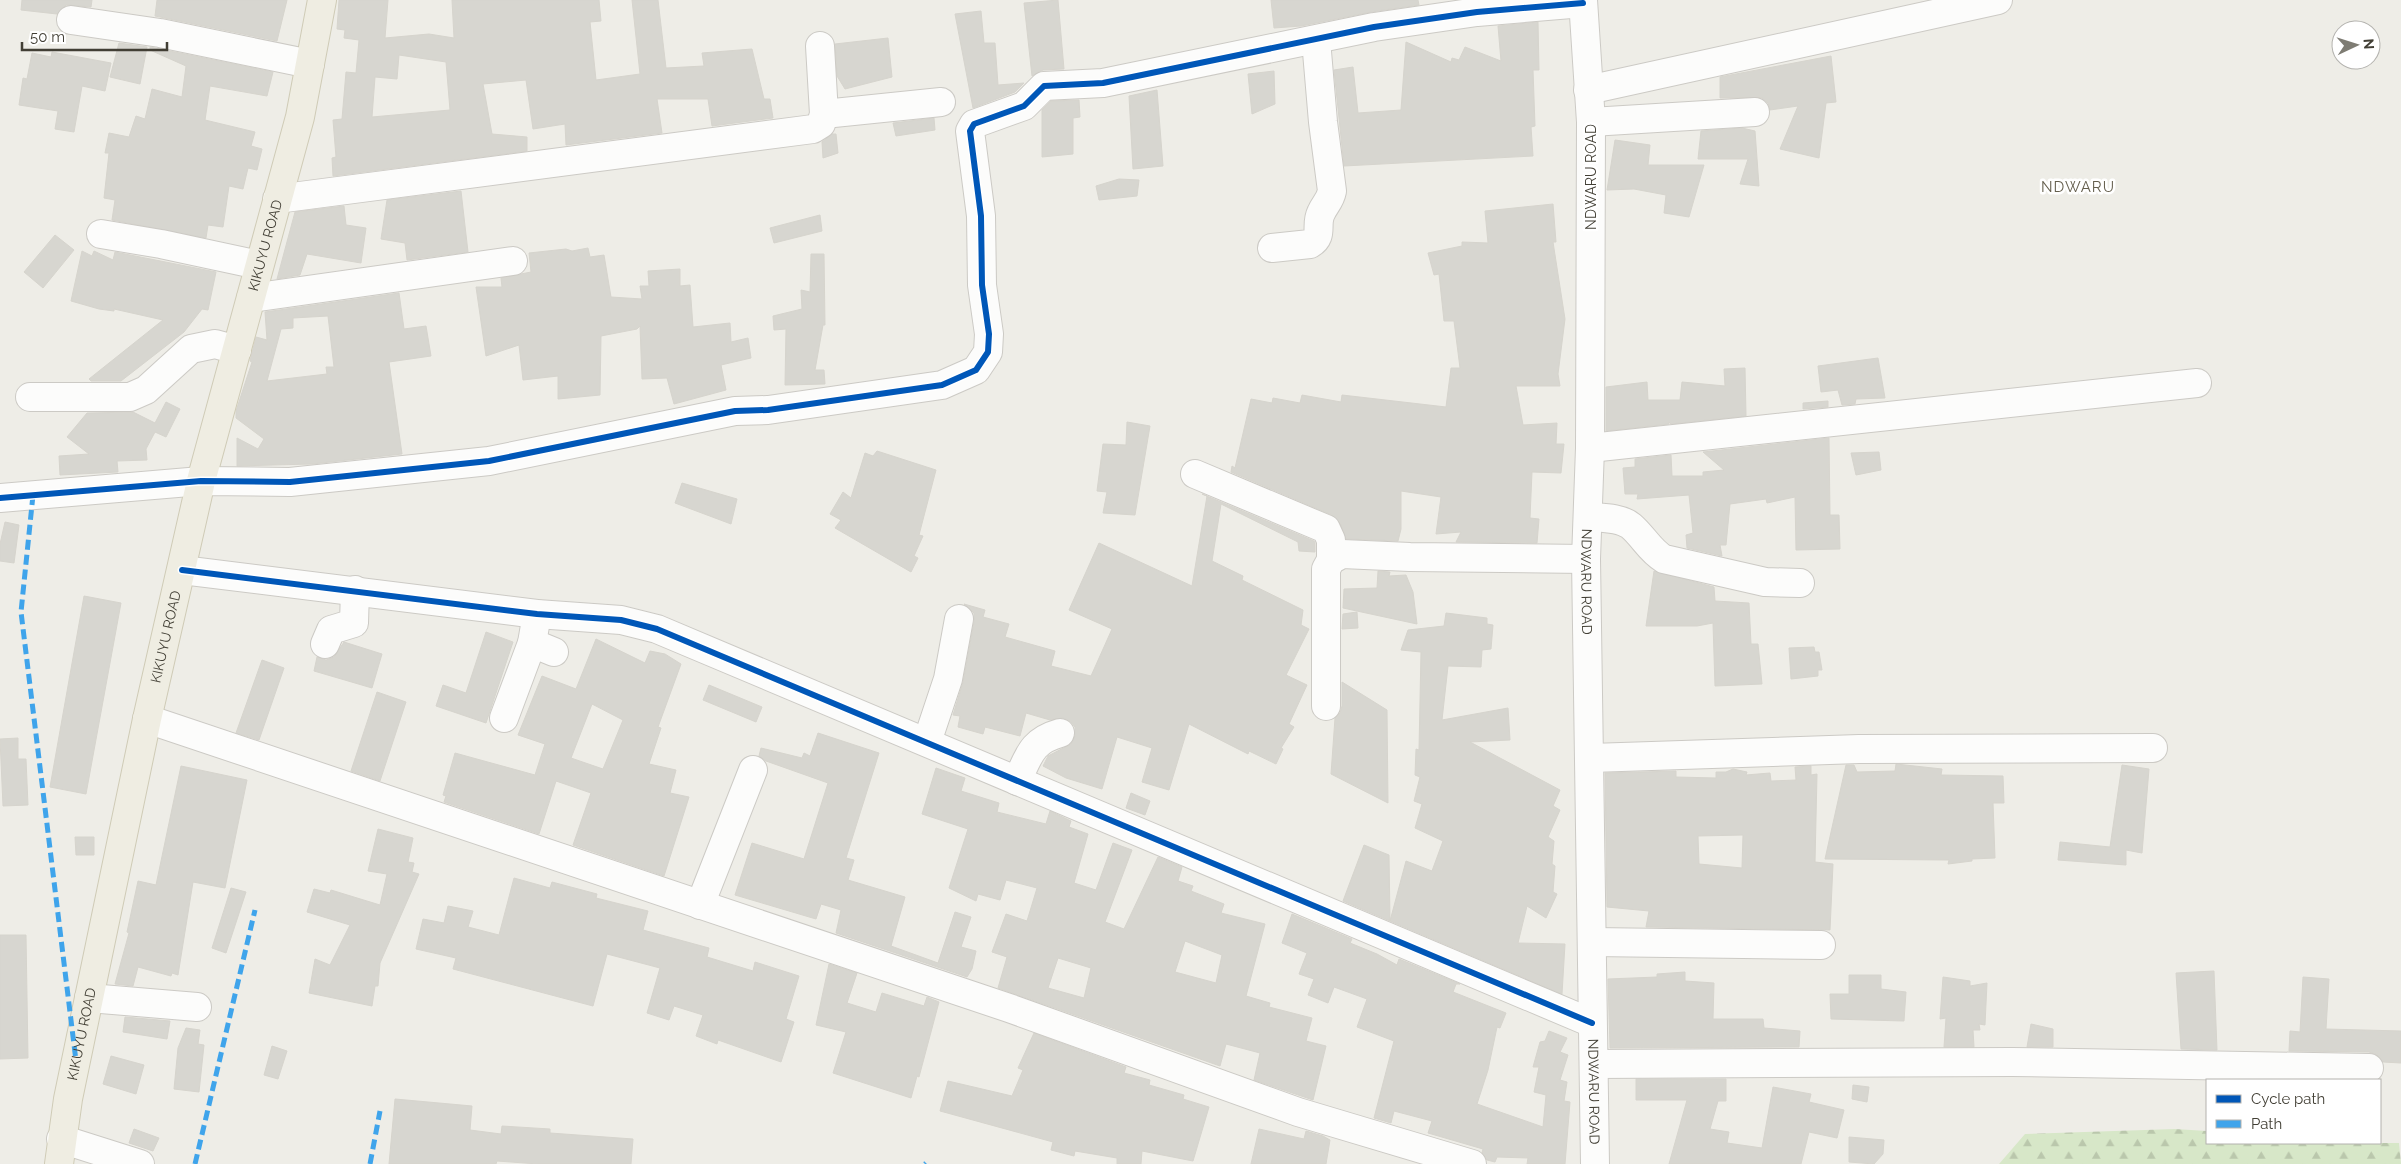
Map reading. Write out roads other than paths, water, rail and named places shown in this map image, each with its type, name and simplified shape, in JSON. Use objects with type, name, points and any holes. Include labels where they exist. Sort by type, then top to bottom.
[{"type":"main road","name":"KIKUYU ROAD","points":[[60,1151],[89,998],[147,719],[201,481],[300,117],[322,0]]},
{"type":"street","points":[[1588,90],[1998,0]]},
{"type":"street","points":[[0,498],[201,481],[290,482],[489,461],[735,411],[768,410],[942,385],[976,370],[988,352],[989,334],[982,285],[981,216],[970,131],[974,124],[1024,106],[1044,86],[1103,83],[1316,40],[1374,26],[1583,2]]},
{"type":"street","name":"NDWARU ROAD","points":[[1583,2],[1591,122],[1590,448],[1586,559],[1591,758],[1592,1023],[1595,1064],[1595,1164]]},
{"type":"street","points":[[71,20],[160,33],[310,64]]},
{"type":"street","points":[[1272,248],[1310,244],[1315,241],[1319,234],[1320,214],[1330,202],[1332,192],[1323,122],[1316,40]]},
{"type":"street","points":[[277,199],[813,129],[820,124],[824,114],[820,46]]},
{"type":"street","points":[[824,114],[941,102]]},
{"type":"street","points":[[1591,122],[1755,112]]},
{"type":"street","points":[[101,234],[161,244],[260,265]]},
{"type":"street","points":[[251,298],[513,262]]},
{"type":"street","points":[[30,397],[130,397],[146,390],[191,349],[215,344],[237,350]]},
{"type":"street","points":[[1590,448],[2197,383]]},
{"type":"street","points":[[1195,474],[1326,529],[1331,540],[1331,560],[1326,569],[1326,706]]},
{"type":"street","points":[[1589,516],[1615,520],[1630,525],[1656,555],[1664,559],[1765,582],[1800,583]]},
{"type":"street","points":[[1331,560],[1342,554],[1410,557],[1586,559]]},
{"type":"street","points":[[182,570],[537,614],[621,620],[657,629],[1592,1023]]},
{"type":"street","points":[[325,644],[331,630],[354,623],[355,590]]},
{"type":"street","points":[[504,718],[543,648],[537,614]]},
{"type":"street","points":[[927,742],[948,679],[959,619]]},
{"type":"street","points":[[147,719],[1010,1008],[1298,1112],[1472,1164]]},
{"type":"street","points":[[1017,781],[1034,746],[1042,739],[1060,732]]},
{"type":"street","points":[[1591,758],[1859,749],[2153,748]]},
{"type":"street","points":[[700,904],[753,770]]},
{"type":"street","points":[[1593,942],[1821,945]]},
{"type":"street","points":[[89,998],[197,1007]]},
{"type":"street","points":[[1595,1064],[2012,1062],[2368,1068]]},
{"type":"street","points":[[60,1151],[140,1164]]},
{"type":"district","name":"NDWARU","points":[[2078,187]]}]
